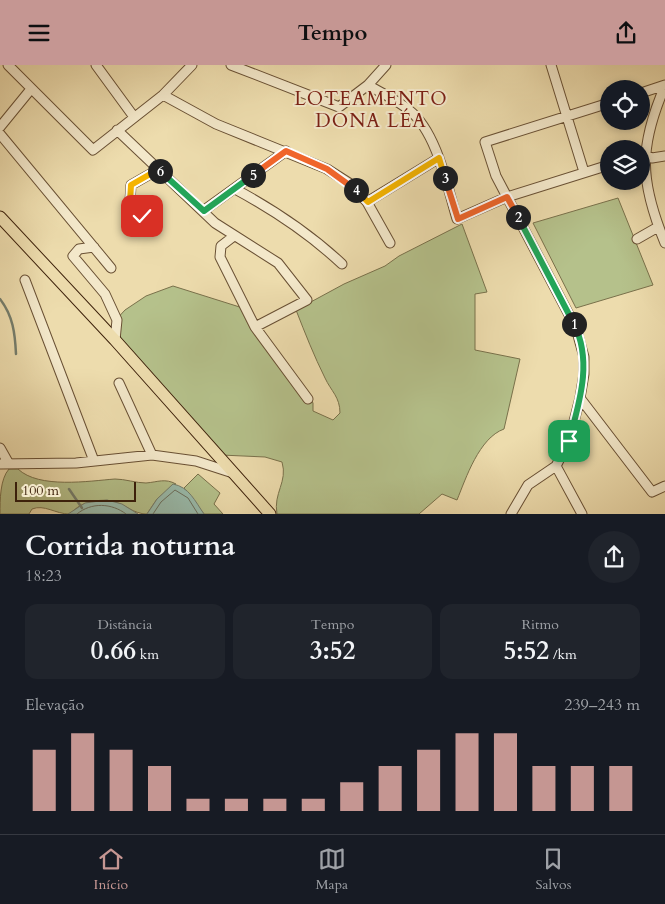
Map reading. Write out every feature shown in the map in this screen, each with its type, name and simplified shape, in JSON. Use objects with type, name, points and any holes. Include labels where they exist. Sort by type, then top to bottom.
[{"type":"main road","points":[[0,217],[115,340],[270,514]]},
{"type":"street","points":[[8,65],[92,150],[163,95],[192,65]]},
{"type":"street","points":[[96,65],[134,117]]},
{"type":"street","points":[[231,65],[339,107],[368,85],[386,65]]},
{"type":"street","points":[[551,65],[584,171]]},
{"type":"street","points":[[368,85],[409,110],[423,125],[439,158],[458,219],[507,197],[600,167]]},
{"type":"street","points":[[650,90],[665,86]]},
{"type":"street","points":[[647,140],[654,113],[665,86]]},
{"type":"street","points":[[0,127],[14,112],[30,89]]},
{"type":"street","points":[[163,95],[216,124],[327,169],[349,183],[368,202],[390,243]]},
{"type":"street","points":[[511,514],[528,485],[556,466],[569,441],[580,398],[584,374],[584,357],[576,328],[496,176],[485,142],[600,106]]},
{"type":"street","points":[[118,130],[204,211],[234,236],[278,263],[307,299],[255,327]]},
{"type":"street","points":[[0,134],[112,268]]},
{"type":"street","points":[[204,211],[286,151]]},
{"type":"street","points":[[650,157],[665,156]]},
{"type":"street","points":[[368,202],[439,158]]},
{"type":"street","points":[[142,216],[130,202],[131,185],[159,169]]},
{"type":"street","points":[[235,189],[267,207],[317,241],[342,264]]},
{"type":"street","points":[[647,190],[658,227],[665,243]]},
{"type":"street","points":[[637,239],[658,227]]},
{"type":"street","points":[[234,236],[221,246],[220,257],[255,327],[308,399]]},
{"type":"street","points":[[94,247],[79,249],[73,256],[105,294],[117,320],[115,340]]},
{"type":"street","points":[[25,280],[94,461]]},
{"type":"street","points":[[119,383],[152,455]]},
{"type":"street","points":[[580,398],[652,492],[665,486]]},
{"type":"street","points":[[0,448],[4,464],[94,461],[152,455],[196,461],[233,473]]},
{"type":"street","points":[[556,466],[582,514]]},
{"type":"green space","points":[[618,198],[653,285],[576,308],[533,223]]},
{"type":"green space","points":[[462,224],[487,292],[475,294],[475,350],[520,359],[504,429],[487,441],[474,460],[457,500],[442,494],[419,514],[277,514],[277,500],[283,476],[282,462],[265,457],[221,455],[112,331],[112,324],[125,310],[146,296],[173,286],[246,309],[307,392],[313,403],[313,411],[333,420],[340,413],[340,407],[317,361],[296,310],[344,284],[385,266],[399,256]]},
{"type":"green space","points":[[9,469],[18,469],[38,479],[51,481],[78,482],[115,479],[146,483],[165,481],[176,484],[157,499],[147,514],[137,512],[117,502],[103,500],[86,503],[69,514],[59,513],[46,508],[37,508],[32,509],[29,514],[0,514],[2,484]]},
{"type":"green space","points":[[198,474],[220,493],[214,504],[223,514],[204,514],[184,488]]},
{"type":"water","points":[[173,484],[187,491],[204,514],[147,514],[157,499]]},
{"type":"water","points":[[107,500],[122,504],[138,514],[68,514],[85,503]]},
{"type":"waterway","points":[[0,299],[8,312],[12,325],[16,354]]},
{"type":"waterway","points":[[69,489],[82,508]]},
{"type":"district","name":"LOTEAMENTO DONA LÉA","points":[[371,110]]},
{"type":"route","points":[[142,216],[130,202],[131,185],[140,178],[159,169],[204,211],[286,151],[327,169],[349,183],[368,202],[439,158],[458,219],[507,197],[576,328],[584,357],[584,374],[569,441]]}]
